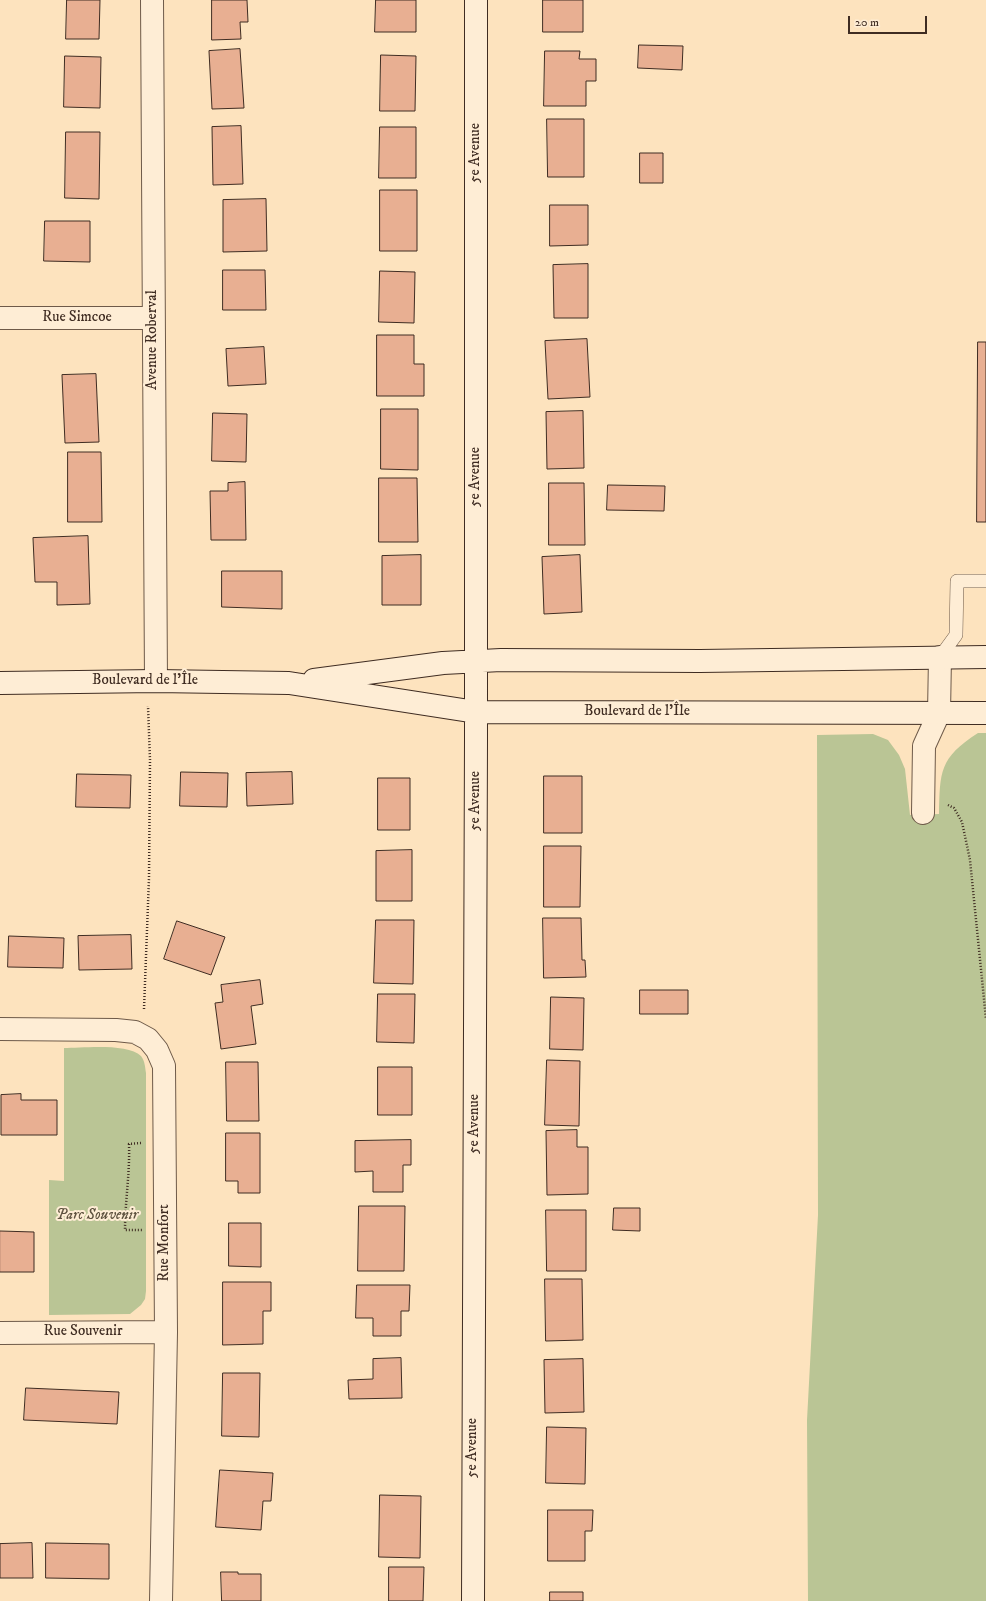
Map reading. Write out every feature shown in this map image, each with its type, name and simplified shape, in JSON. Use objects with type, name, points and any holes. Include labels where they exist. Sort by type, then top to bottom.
[{"type":"street","name":"Avenue Roberval","points":[[152,0],[156,680]]},
{"type":"street","name":"5e Avenue","points":[[473,1601],[476,712],[476,0]]},
{"type":"street","name":"Rue Simcoe","points":[[0,318],[153,318]]},
{"type":"street","name":"Boulevard de l'Île","points":[[289,683],[443,663],[476,661],[700,661],[940,657],[986,658]]},
{"type":"street","points":[[923,805],[924,746],[939,713],[940,657]]},
{"type":"street","name":"Boulevard de l'Île","points":[[0,683],[156,680],[289,683],[476,712],[986,713]]},
{"type":"street","name":"Rue Monfort","points":[[0,1030],[116,1030],[135,1032],[148,1039],[157,1050],[164,1066],[166,1332],[161,1601]]},
{"type":"street","name":"Rue Souvenir","points":[[0,1333],[166,1332]]},
{"type":"lane","points":[[940,657],[956,635],[957,581],[986,581]]},
{"type":"path","points":[[143,1014],[149,878],[150,760],[148,705]]},
{"type":"path","points":[[923,805],[942,801],[954,808],[962,822],[970,860],[986,1019]]},
{"type":"path","points":[[165,1140],[129,1144],[129,1166],[125,1203],[125,1230],[165,1230]]},
{"type":"green space","points":[[978,733],[986,733],[986,1601],[808,1601],[807,1420],[818,1215],[817,735],[873,734],[888,740],[899,755],[905,769],[910,815],[939,814],[941,777],[944,767],[956,750]]},
{"type":"green space","name":"Parc Souvenir","points":[[105,1047],[126,1049],[141,1056],[145,1064],[146,1291],[145,1299],[141,1305],[130,1314],[49,1315],[49,1180],[64,1181],[64,1048]]},
{"type":"building","points":[[67,0],[100,0],[99,39],[66,39]]},
{"type":"building","points":[[212,0],[247,0],[248,22],[240,22],[241,39],[212,40]]},
{"type":"building","points":[[376,0],[416,0],[416,32],[375,32]]},
{"type":"building","points":[[543,0],[583,0],[583,32],[543,32]]},
{"type":"building","points":[[639,45],[683,46],[682,70],[638,68]]},
{"type":"building","points":[[240,49],[244,108],[212,109],[209,51]]},
{"type":"building","points":[[545,51],[580,51],[579,59],[596,59],[596,81],[586,81],[586,106],[544,106]]},
{"type":"building","points":[[381,55],[416,56],[415,111],[380,111]]},
{"type":"building","points":[[65,56],[101,57],[100,108],[64,107]]},
{"type":"building","points":[[547,119],[584,119],[584,177],[548,177]]},
{"type":"building","points":[[241,126],[243,184],[213,185],[212,127]]},
{"type":"building","points":[[380,127],[416,127],[416,178],[379,178]]},
{"type":"building","points":[[66,132],[100,132],[99,199],[65,198]]},
{"type":"building","points":[[640,153],[663,153],[663,183],[640,183]]},
{"type":"building","points":[[380,190],[417,190],[417,251],[380,251]]},
{"type":"building","points":[[266,199],[267,251],[223,252],[223,200]]},
{"type":"building","points":[[550,205],[588,205],[588,245],[550,246]]},
{"type":"building","points":[[45,221],[90,221],[90,262],[44,261]]},
{"type":"building","points":[[588,264],[588,318],[554,318],[553,265]]},
{"type":"building","points":[[223,270],[265,270],[266,310],[223,310]]},
{"type":"building","points":[[380,271],[415,272],[414,323],[379,322]]},
{"type":"building","points":[[377,335],[414,335],[414,364],[424,364],[424,396],[377,396]]},
{"type":"building","points":[[587,339],[590,397],[548,399],[545,341]]},
{"type":"building","points":[[978,342],[986,342],[986,522],[977,522]]},
{"type":"building","points":[[264,347],[266,384],[228,386],[226,349]]},
{"type":"building","points":[[96,374],[99,442],[65,443],[62,375]]},
{"type":"building","points":[[381,409],[418,409],[418,470],[381,469]]},
{"type":"building","points":[[583,411],[584,468],[547,469],[546,412]]},
{"type":"building","points":[[213,413],[247,414],[246,462],[212,461]]},
{"type":"building","points":[[68,452],[101,452],[102,522],[68,522]]},
{"type":"building","points":[[379,478],[417,478],[418,542],[379,542]]},
{"type":"building","points":[[245,482],[246,540],[211,540],[210,491],[228,491],[228,483]]},
{"type":"building","points":[[549,483],[584,483],[585,545],[549,545]]},
{"type":"building","points":[[608,485],[665,486],[664,511],[607,510]]},
{"type":"building","points":[[88,536],[90,604],[57,605],[57,582],[35,582],[33,538]]},
{"type":"building","points":[[421,555],[421,605],[382,605],[382,556]]},
{"type":"building","points":[[580,555],[582,612],[544,614],[542,557]]},
{"type":"building","points":[[222,571],[282,571],[282,609],[222,607]]},
{"type":"building","points":[[181,772],[228,773],[227,807],[180,806]]},
{"type":"building","points":[[292,772],[293,804],[247,806],[246,773]]},
{"type":"building","points":[[77,774],[131,775],[130,808],[76,807]]},
{"type":"building","points":[[544,776],[582,776],[582,833],[544,833]]},
{"type":"building","points":[[378,778],[410,778],[410,830],[378,830]]},
{"type":"building","points":[[544,846],[581,846],[580,907],[544,907]]},
{"type":"building","points":[[412,850],[412,901],[376,901],[376,851]]},
{"type":"building","points":[[543,918],[581,918],[582,960],[585,960],[586,977],[544,978]]},
{"type":"building","points":[[376,920],[414,920],[413,984],[374,983]]},
{"type":"building","points":[[177,921],[225,937],[211,975],[164,959]]},
{"type":"building","points":[[131,935],[132,969],[79,970],[78,936]]},
{"type":"building","points":[[9,936],[64,938],[63,968],[8,967]]},
{"type":"building","points":[[260,980],[263,1004],[251,1006],[256,1044],[221,1049],[215,1003],[223,1002],[221,985]]},
{"type":"building","points":[[640,990],[688,990],[688,1014],[640,1014]]},
{"type":"building","points":[[378,994],[415,994],[414,1043],[377,1042]]},
{"type":"building","points":[[551,997],[584,998],[583,1050],[550,1049]]},
{"type":"building","points":[[547,1060],[580,1061],[579,1126],[545,1125]]},
{"type":"building","points":[[226,1062],[258,1062],[259,1121],[227,1121]]},
{"type":"building","points":[[378,1067],[412,1067],[412,1115],[378,1115]]},
{"type":"building","points":[[21,1094],[21,1100],[57,1100],[57,1135],[1,1135],[1,1095]]},
{"type":"building","points":[[577,1130],[577,1147],[588,1147],[588,1194],[547,1195],[546,1131]]},
{"type":"building","points":[[226,1133],[260,1133],[260,1193],[238,1193],[238,1181],[226,1181]]},
{"type":"building","points":[[411,1140],[411,1165],[403,1165],[403,1192],[373,1192],[373,1171],[355,1172],[355,1141]]},
{"type":"building","points":[[359,1206],[405,1206],[404,1271],[358,1271]]},
{"type":"building","points":[[614,1208],[640,1208],[640,1231],[613,1230]]},
{"type":"building","points":[[546,1210],[586,1210],[586,1271],[547,1271]]},
{"type":"building","points":[[229,1223],[261,1223],[261,1267],[229,1266]]},
{"type":"building","points":[[0,1231],[34,1232],[34,1272],[0,1272]]},
{"type":"building","points":[[545,1279],[582,1279],[583,1340],[546,1341]]},
{"type":"building","points":[[223,1282],[271,1282],[271,1311],[263,1311],[263,1344],[223,1345]]},
{"type":"building","points":[[357,1285],[410,1285],[409,1311],[401,1311],[401,1336],[373,1336],[373,1318],[356,1318]]},
{"type":"building","points":[[401,1358],[402,1398],[349,1399],[348,1380],[373,1379],[373,1359]]},
{"type":"building","points":[[583,1359],[584,1412],[545,1413],[544,1360]]},
{"type":"building","points":[[223,1373],[260,1373],[259,1437],[222,1436]]},
{"type":"building","points":[[26,1388],[119,1392],[117,1424],[24,1420]]},
{"type":"building","points":[[547,1427],[586,1428],[585,1484],[546,1483]]},
{"type":"building","points":[[220,1470],[273,1473],[271,1501],[263,1501],[261,1530],[216,1527]]},
{"type":"building","points":[[380,1495],[421,1496],[420,1558],[379,1557]]},
{"type":"building","points":[[548,1510],[593,1510],[592,1531],[585,1531],[585,1561],[548,1561]]},
{"type":"building","points":[[32,1543],[33,1578],[0,1578],[0,1544]]},
{"type":"building","points":[[46,1543],[109,1544],[109,1579],[46,1578]]},
{"type":"building","points":[[389,1567],[424,1567],[423,1601],[389,1601]]},
{"type":"building","points":[[221,1572],[261,1574],[261,1601],[222,1601]]},
{"type":"building","points":[[550,1592],[583,1592],[583,1601],[550,1601]]}]
